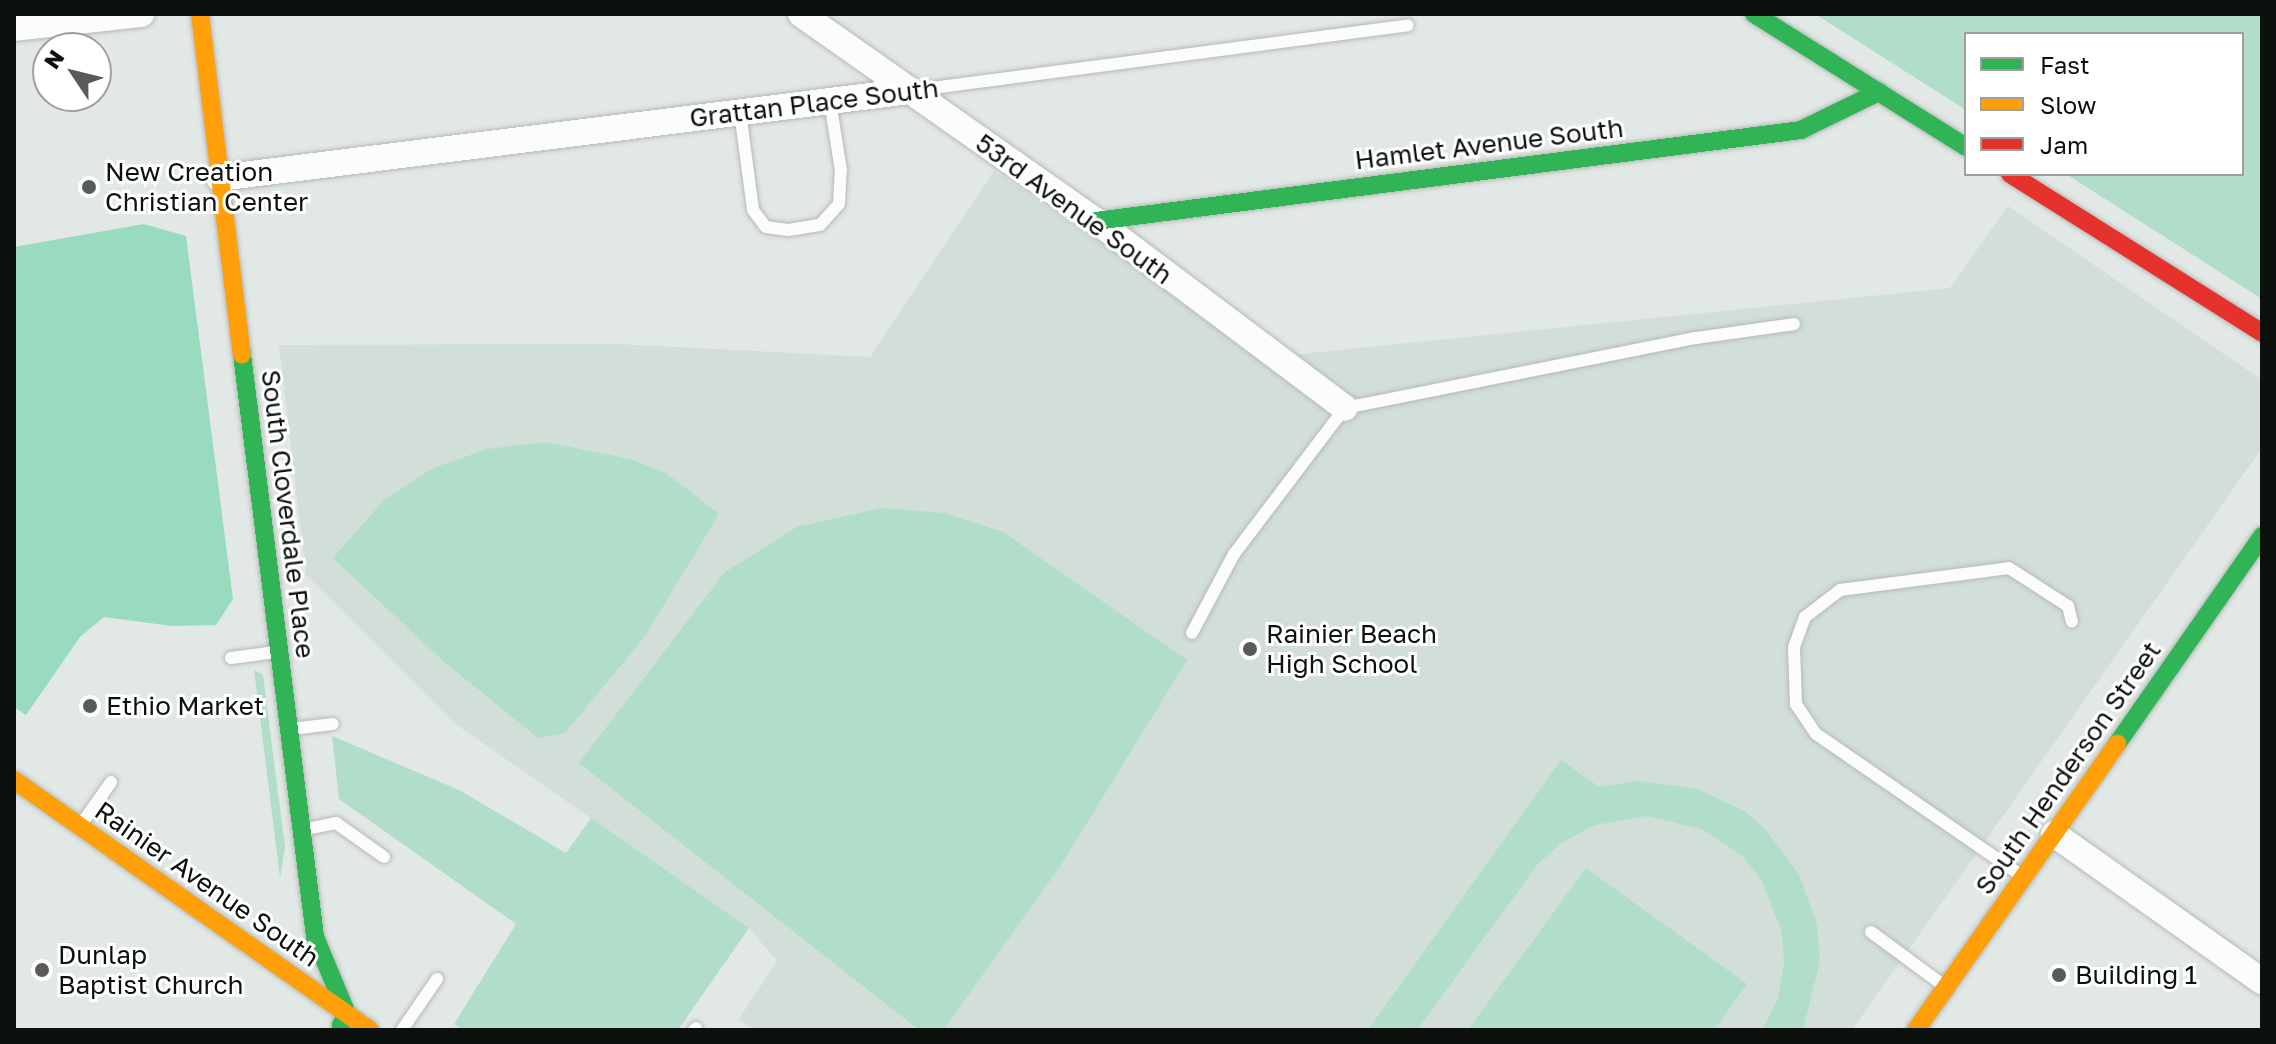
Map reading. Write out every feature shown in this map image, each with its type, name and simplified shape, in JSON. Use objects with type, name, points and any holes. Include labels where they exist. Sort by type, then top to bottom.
[{"type":"street","points":[[14,28],[141,14]]},
{"type":"street","name":"South Cloverdale Place","points":[[200,14],[315,937],[342,1022]]},
{"type":"street","name":"53rd Avenue South","points":[[801,14],[1096,221],[1345,408]]},
{"type":"street","points":[[1754,14],[1964,146]]},
{"type":"street","name":"Grattan Place South","points":[[219,178],[910,91]]},
{"type":"street","name":"Hamlet Avenue South","points":[[1096,221],[1801,130],[1879,92]]},
{"type":"street","points":[[2012,176],[2046,203],[2262,333]]},
{"type":"street","name":"South Henderson Street","points":[[1916,1030],[2262,536]]},
{"type":"street","name":"Rainier Avenue South","points":[[14,780],[342,1022],[370,1030]]},
{"type":"street","points":[[2054,834],[2262,981]]},
{"type":"lane","name":"Grattan Place South","points":[[910,91],[1408,25]]},
{"type":"lane","points":[[740,112],[753,210],[766,227],[788,230],[820,225],[839,204],[841,171],[830,101]]},
{"type":"lane","points":[[1192,633],[1234,554],[1345,408],[1696,338],[1794,324]]},
{"type":"lane","points":[[2025,878],[1816,734],[1796,704],[1794,647],[1805,617],[1840,590],[2009,568],[2068,606],[2072,622]]},
{"type":"lane","points":[[231,658],[279,652]]},
{"type":"lane","points":[[289,729],[333,724]]},
{"type":"lane","points":[[80,826],[111,782]]},
{"type":"lane","points":[[301,829],[336,823],[384,857]]},
{"type":"lane","points":[[1871,932],[1946,987]]},
{"type":"lane","points":[[402,1030],[437,979]]},
{"type":"shaded area","name":"Rainier Beach High School","points":[[994,171],[1271,357],[1950,288],[2008,206],[2262,380],[2262,448],[1852,1030],[755,1030],[739,1019],[777,961],[749,928],[454,723],[306,575],[279,345],[618,344],[870,357]]},
{"type":"green space","points":[[1815,14],[2262,14],[2262,299],[2069,176],[2244,176],[2244,32],[1964,32],[1964,109]]},
{"type":"green space","points":[[144,224],[186,236],[233,599],[216,625],[172,626],[104,617],[80,637],[26,715],[14,707],[14,247]]},
{"type":"green space","points":[[545,442],[630,459],[666,473],[719,514],[645,636],[565,733],[538,738],[443,661],[333,558],[384,500],[433,468],[488,449]]},
{"type":"green space","points":[[882,508],[944,513],[1003,532],[1187,660],[1061,865],[944,1029],[919,1030],[579,763],[725,572],[797,527]]},
{"type":"green space","points":[[254,670],[263,675],[285,847],[280,878]]},
{"type":"green space","points":[[332,736],[461,791],[566,853],[591,818],[749,928],[678,1030],[462,1030],[454,1024],[516,924],[339,799]]},
{"type":"green space","points":[[1561,760],[1599,787],[1638,781],[1698,789],[1746,812],[1766,830],[1799,874],[1817,925],[1820,961],[1803,1030],[1763,1030],[1778,998],[1784,964],[1782,932],[1761,879],[1742,856],[1702,829],[1647,816],[1595,825],[1561,843],[1537,865],[1417,1030],[1368,1030]]},
{"type":"green space","points":[[1586,868],[1747,984],[1714,1030],[1468,1030]]},
{"type":"traffic: fast","points":[[1754,14],[1964,146]]},
{"type":"traffic: fast","points":[[1096,221],[1801,130],[1879,92]]},
{"type":"traffic: fast","points":[[242,354],[315,937],[347,1014],[341,1025]]},
{"type":"traffic: fast","points":[[2117,744],[2262,536]]},
{"type":"traffic: slow","points":[[200,14],[242,354]]},
{"type":"traffic: slow","points":[[1916,1030],[2117,744]]},
{"type":"traffic: slow","points":[[14,780],[370,1030]]},
{"type":"traffic: jam","points":[[2013,176],[2262,333]]},
{"type":"place","name":"New Creation Christian Center","points":[[89,187]]},
{"type":"place","name":"Rainier Beach High School","points":[[1250,649]]},
{"type":"place","name":"Ethio Market","points":[[90,706]]},
{"type":"place","name":"Dunlap Baptist Church","points":[[42,970]]},
{"type":"place","name":"Building 1","points":[[2059,975]]}]
